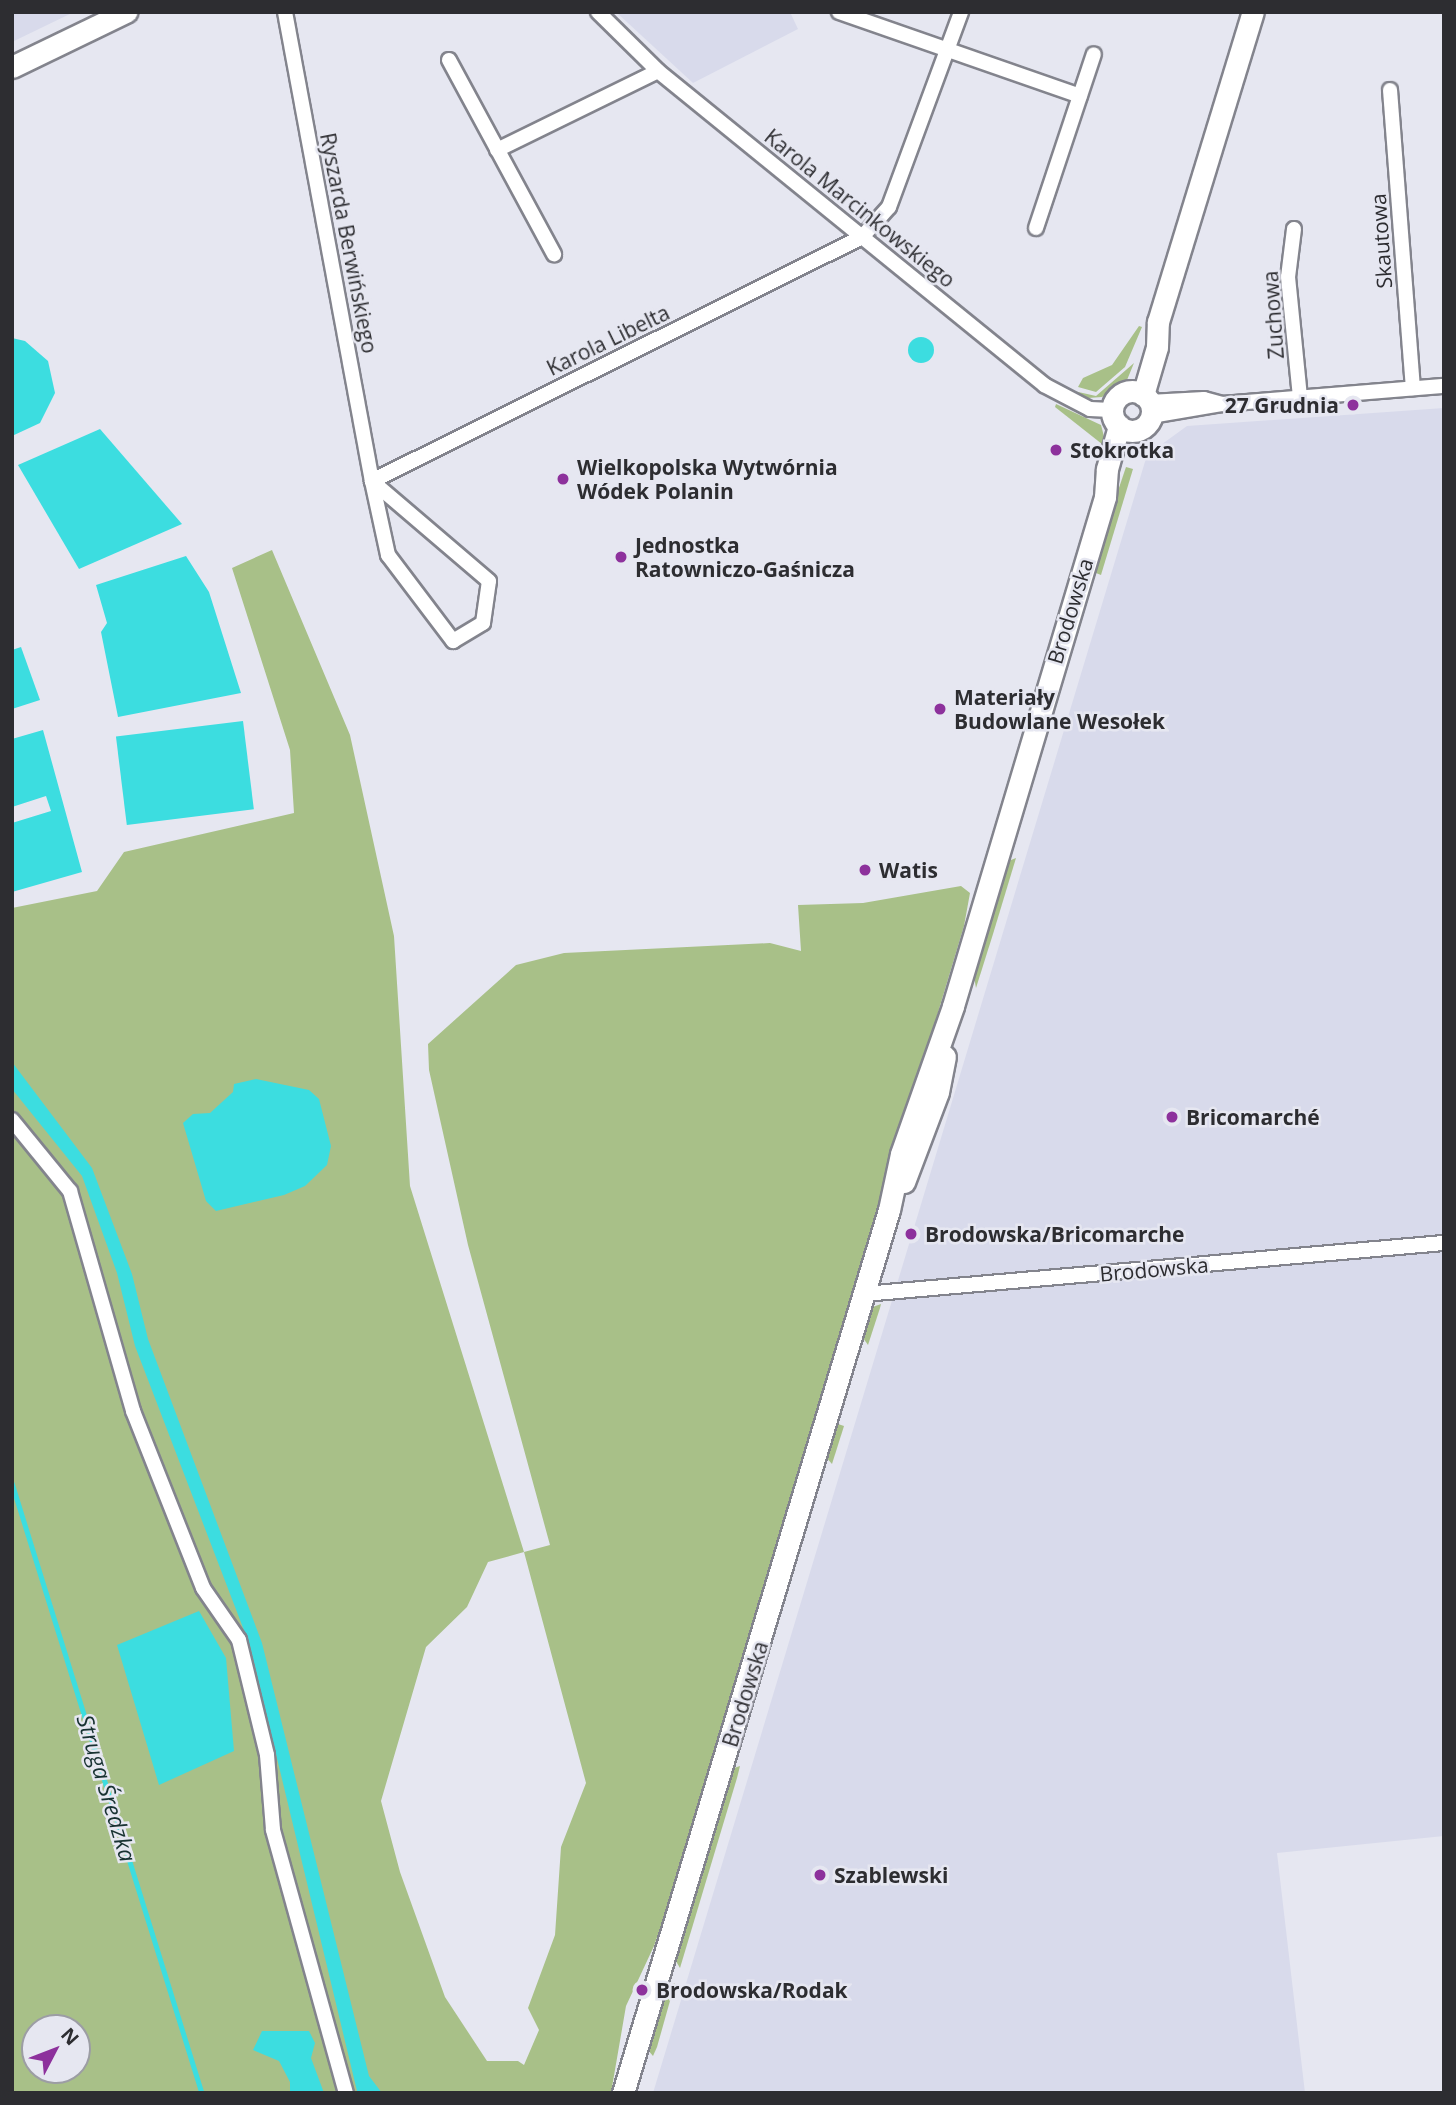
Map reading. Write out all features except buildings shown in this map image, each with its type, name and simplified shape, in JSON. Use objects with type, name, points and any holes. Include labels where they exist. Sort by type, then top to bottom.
[{"type":"street","points":[[12,67],[126,12]]},
{"type":"street","name":"Ryszarda Berwińskiego","points":[[285,12],[372,481],[388,555],[453,641],[483,623],[489,581],[372,481]]},
{"type":"street","name":"Karola Marcinkowskiego","points":[[598,12],[658,71],[1057,394],[1121,423]]},
{"type":"street","points":[[839,12],[1080,96]]},
{"type":"street","points":[[862,237],[888,207],[961,12]]},
{"type":"street","points":[[1253,12],[1158,322],[1145,343],[1143,401],[1148,423],[1121,423],[1114,401],[1143,401],[1223,404],[1444,386]]},
{"type":"street","points":[[1036,228],[1094,54]]},
{"type":"street","points":[[449,60],[554,254]]},
{"type":"street","points":[[497,150],[658,71]]},
{"type":"street","name":"Skautowa","points":[[1390,90],[1413,388]]},
{"type":"street","name":"Zuchowa","points":[[1294,229],[1288,277],[1300,398]]},
{"type":"street","name":"Karola Libelta","points":[[372,481],[862,237]]},
{"type":"street","name":"Brodowska","points":[[623,2093],[889,1210],[901,1154],[953,1006],[1105,497],[1107,469],[1121,423]]},
{"type":"street","points":[[12,1120],[69,1191],[133,1411],[203,1588],[239,1640],[267,1755],[273,1830],[346,2093]]},
{"type":"street","name":"Brodowska","points":[[864,1294],[1444,1243]]},
{"type":"shaded area","points":[[12,12],[74,12],[12,42]]},
{"type":"shaded area","points":[[616,12],[790,12],[798,29],[693,83]]},
{"type":"shaded area","points":[[1444,408],[1444,1836],[1277,1853],[1305,2093],[653,2093],[1147,455],[1187,426]]},
{"type":"green space","points":[[1139,326],[1142,327],[1125,367],[1096,392],[1078,387],[1083,378],[1112,365]]},
{"type":"green space","points":[[1134,363],[1127,380],[1102,397],[1088,398],[1065,389],[1096,396]]},
{"type":"green space","points":[[1056,404],[1101,425],[1107,448],[1055,407]]},
{"type":"green space","points":[[1126,467],[1133,469],[1101,575],[1091,571]]},
{"type":"green space","points":[[272,550],[350,735],[394,936],[410,1186],[524,1552],[550,1545],[468,1245],[429,1070],[428,1044],[516,965],[564,953],[770,943],[801,951],[798,905],[863,903],[961,886],[970,893],[964,926],[682,1865],[654,1946],[626,2006],[611,2093],[350,2093],[289,1876],[251,1670],[207,1586],[132,1392],[74,1188],[12,1112],[12,908],[97,891],[124,852],[294,813],[290,750],[232,568]],"holes":[[[524,1552],[586,1783],[561,1847],[555,1935],[528,2008],[539,2030],[524,2065],[518,2061],[487,2061],[445,1997],[400,1872],[381,1801],[426,1647],[467,1607],[488,1562]]]},
{"type":"green space","points":[[1016,858],[976,988],[973,971],[1006,862]]},
{"type":"green space","points":[[12,1128],[65,1194],[128,1418],[202,1595],[234,1642],[342,2093],[12,2093]]},
{"type":"green space","points":[[881,1304],[868,1345],[861,1335],[870,1308]]},
{"type":"green space","points":[[835,1423],[844,1426],[832,1464],[825,1456]]},
{"type":"green space","points":[[740,1766],[680,1968],[674,1958],[731,1769]]},
{"type":"green space","points":[[675,1983],[653,2056],[647,2049],[665,1988]]},
{"type":"water","points":[[921,337],[930,341],[934,350],[930,359],[921,363],[912,359],[908,350],[912,341]]},
{"type":"water","points":[[12,338],[25,341],[48,361],[55,393],[40,423],[12,436]]},
{"type":"water","points":[[100,429],[182,524],[79,569],[18,465]]},
{"type":"water","points":[[186,556],[209,592],[241,693],[118,717],[101,632],[107,623],[96,585]]},
{"type":"water","points":[[21,647],[40,700],[12,709],[12,650]]},
{"type":"water","points":[[243,721],[254,809],[127,825],[116,737]]},
{"type":"water","points":[[43,730],[82,872],[12,892],[12,823],[51,811],[46,796],[12,807],[12,739]]},
{"type":"water","points":[[12,1062],[92,1168],[132,1274],[148,1339],[262,1643],[369,2076],[382,2093],[357,2091],[250,1646],[135,1346],[117,1273],[82,1176],[12,1089]]},
{"type":"water","points":[[256,1079],[309,1090],[319,1099],[331,1146],[327,1165],[305,1186],[284,1195],[216,1211],[206,1201],[183,1123],[193,1114],[210,1113],[233,1092],[234,1084]]},
{"type":"water","points":[[199,1611],[226,1658],[234,1751],[159,1785],[117,1645]]},
{"type":"water","points":[[262,2031],[309,2031],[315,2043],[311,2058],[324,2093],[290,2093],[290,2082],[279,2061],[253,2050]]},
{"type":"waterway","name":"Struga Średzka","points":[[12,1483],[202,2093]]},
{"type":"place","name":"27 Grudnia","points":[[1353,405]]},
{"type":"place","name":"Stokrotka","points":[[1056,450]]},
{"type":"place","name":"Wielkopolska Wytwórnia Wódek Polanin","points":[[563,479]]},
{"type":"place","name":"Jednostka Ratowniczo-Gaśnicza","points":[[621,557]]},
{"type":"place","name":"Materiały Budowlane Wesołek","points":[[940,709]]},
{"type":"place","name":"Watis","points":[[865,870]]},
{"type":"place","name":"Bricomarché","points":[[1172,1117]]},
{"type":"place","name":"Brodowska/Bricomarche","points":[[911,1234]]},
{"type":"place","name":"Szablewski","points":[[820,1875]]},
{"type":"place","name":"Brodowska/Rodak","points":[[642,1990]]}]
